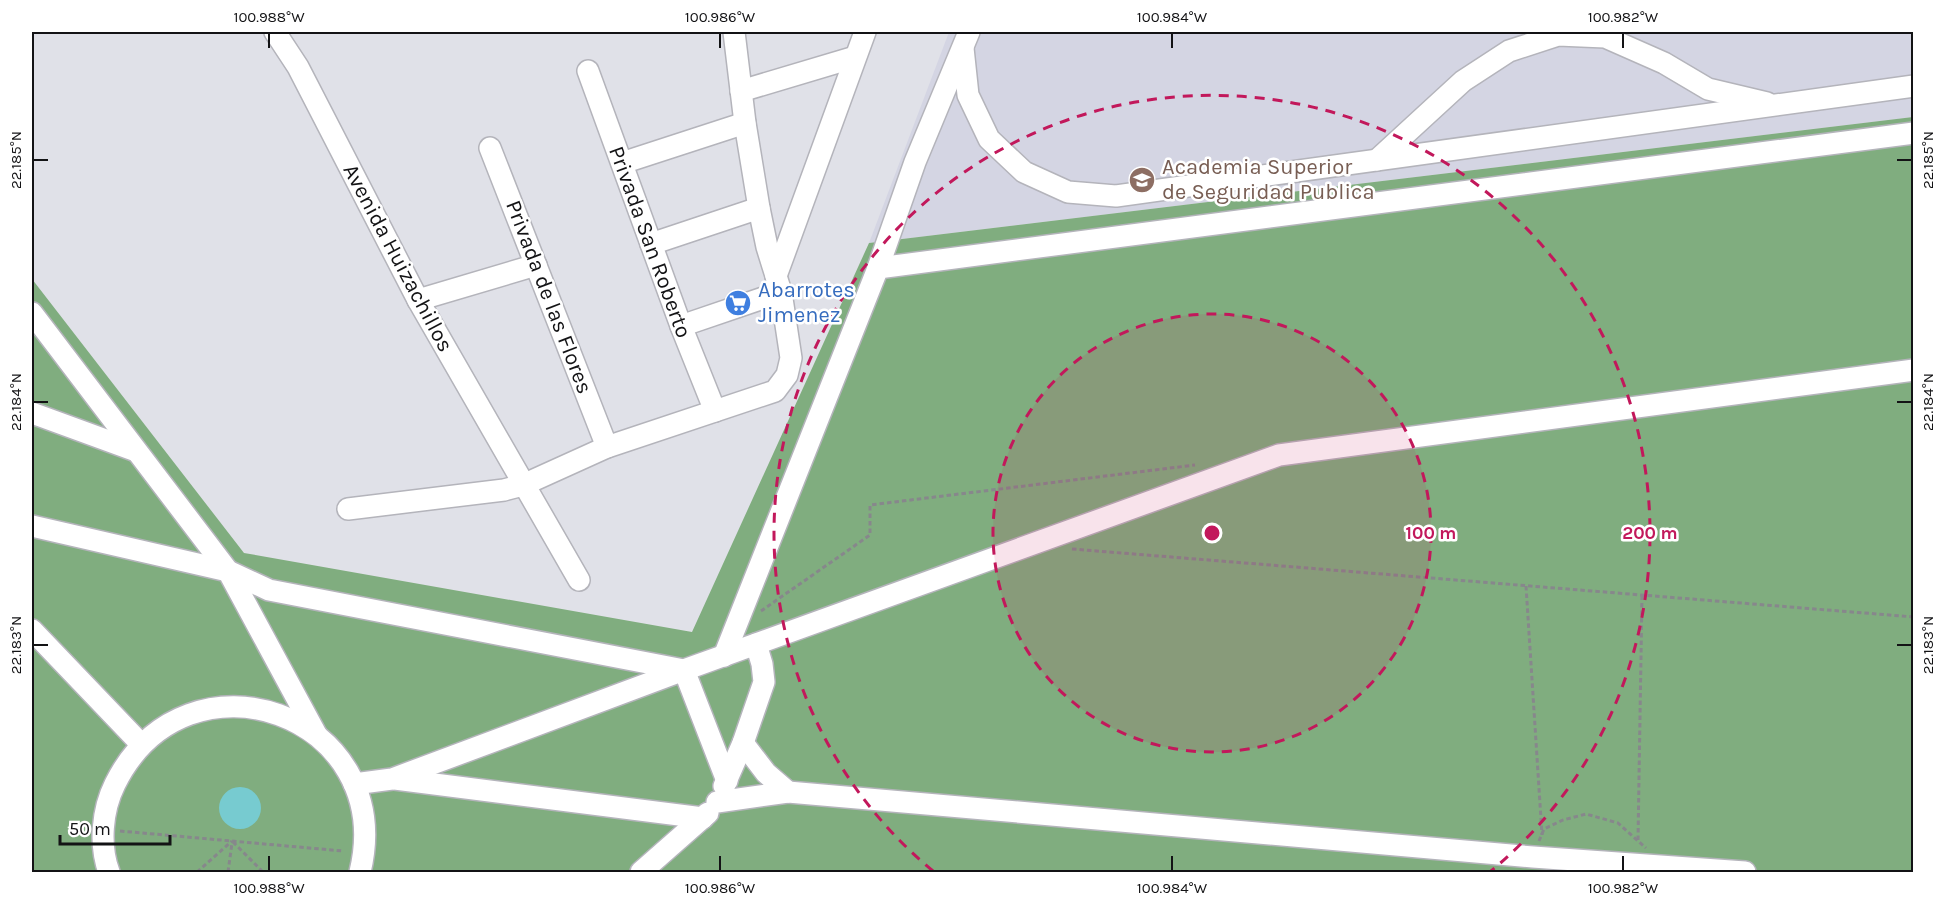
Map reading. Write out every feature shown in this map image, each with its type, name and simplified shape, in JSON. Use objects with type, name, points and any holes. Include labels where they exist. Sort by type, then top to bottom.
[{"type":"street","name":"Avenida Huizachillos","points":[[274,32],[298,67],[418,300],[579,580]]},
{"type":"street","points":[[348,509],[451,498],[523,485],[607,447],[775,391],[787,375],[791,358],[779,284],[759,208],[745,123],[734,32]]},
{"type":"street","points":[[681,326],[779,284],[865,32]]},
{"type":"street","points":[[1377,160],[1463,81],[1509,51],[1558,35],[1605,37],[1664,63],[1708,89],[1779,106]]},
{"type":"street","points":[[966,40],[968,95],[989,138],[1024,172],[1068,192],[1116,196],[1914,86]]},
{"type":"street","points":[[724,656],[878,268],[915,162],[966,40]]},
{"type":"street","points":[[741,92],[855,57]]},
{"type":"street","name":"Privada San Roberto","points":[[588,71],[681,326],[715,411]]},
{"type":"street","points":[[622,163],[745,123]]},
{"type":"street","points":[[878,268],[1914,133]]},
{"type":"street","name":"Privada de las Flores","points":[[490,148],[607,447]]},
{"type":"street","points":[[651,244],[759,208]]},
{"type":"street","points":[[418,300],[536,265]]},
{"type":"street","points":[[32,313],[228,571],[316,734],[338,757],[354,784],[364,818],[362,863]]},
{"type":"street","points":[[354,784],[392,779],[684,670],[1279,455],[1914,370]]},
{"type":"street","points":[[32,413],[136,451]]},
{"type":"street","points":[[32,526],[228,571],[269,590],[684,670]]},
{"type":"street","points":[[32,630],[141,744]]},
{"type":"street","points":[[641,873],[703,818],[717,802],[743,743],[764,682],[756,644]]},
{"type":"street","points":[[684,670],[726,781]]},
{"type":"street","points":[[109,873],[103,830],[109,795],[125,765],[141,744],[166,725],[195,712],[227,706],[258,708],[289,718],[316,734]]},
{"type":"street","points":[[743,743],[766,773],[788,792]]},
{"type":"street","points":[[392,779],[703,818]]},
{"type":"street","points":[[717,802],[788,792],[1533,857],[1744,873]]},
{"type":"path","points":[[735,630],[870,535],[870,505],[1197,465]]},
{"type":"path","points":[[1065,549],[1914,617]]},
{"type":"path","points":[[1526,586],[1542,835]]},
{"type":"path","points":[[1638,840],[1641,595]]},
{"type":"path","points":[[1533,857],[1544,829],[1563,819],[1586,814],[1618,823],[1664,867]]},
{"type":"path","points":[[103,830],[232,841],[362,863]]},
{"type":"path","points":[[197,873],[232,841]]},
{"type":"path","points":[[228,873],[232,841]]},
{"type":"path","points":[[232,841],[263,873]]},
{"type":"shaded area","name":"Academia Superior de Seguridad Publica","points":[[949,32],[1913,32],[1913,117],[869,243]]},
{"type":"green space","points":[[1913,117],[1913,872],[32,872],[32,279],[244,553],[692,632],[869,243]]},
{"type":"water","points":[[240,787],[255,793],[261,808],[255,823],[240,829],[225,823],[219,808],[225,793]]},
{"type":"place","name":"Academia Superior de Seguridad Publica","points":[[1142,180]]},
{"type":"place","name":"Abarrotes Jimenez","points":[[738,303]]}]
